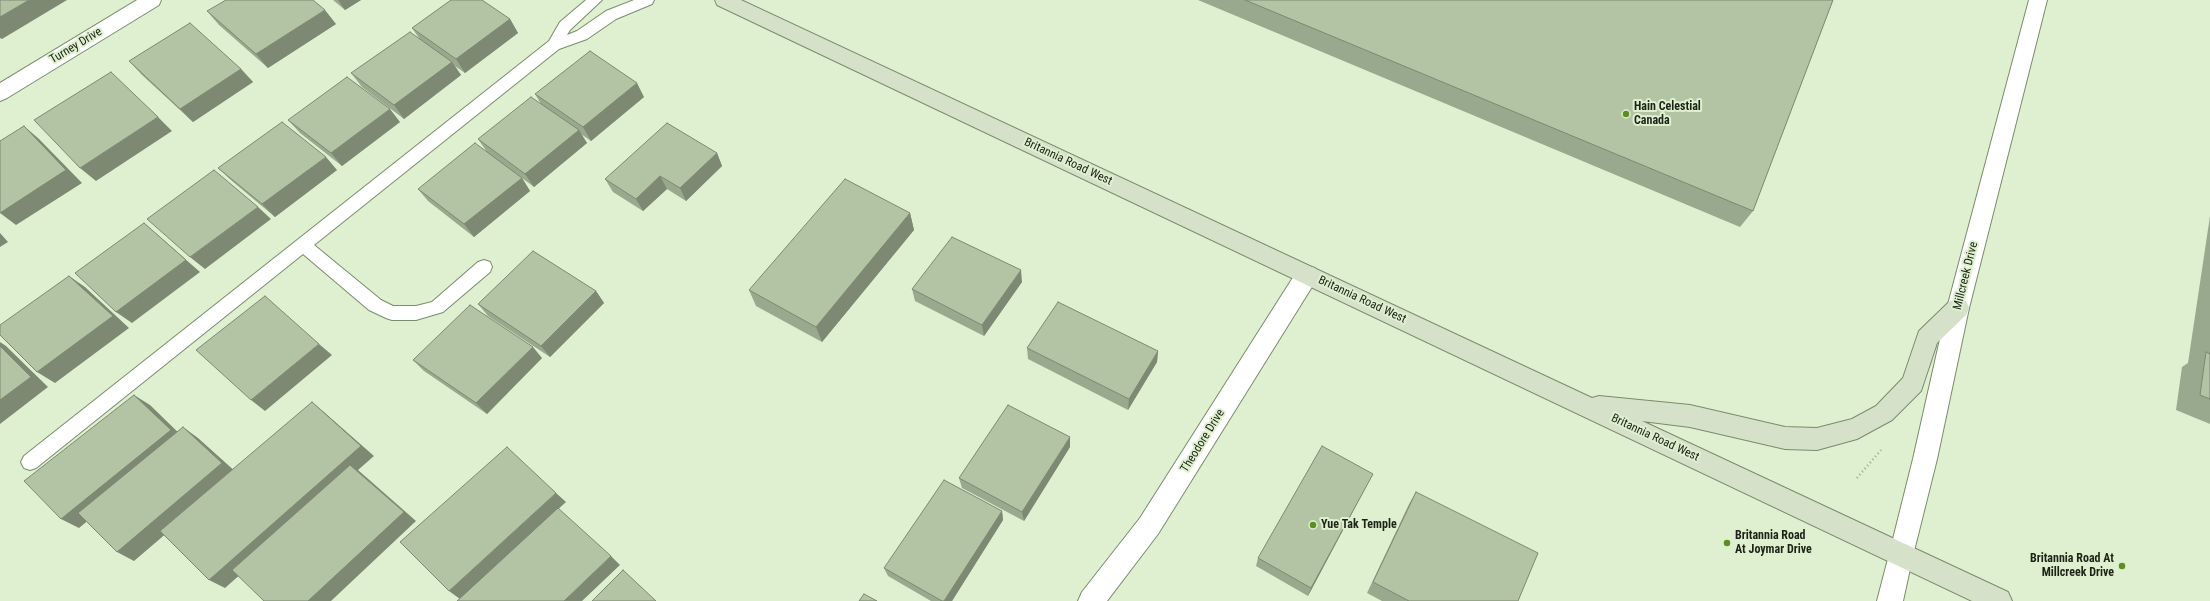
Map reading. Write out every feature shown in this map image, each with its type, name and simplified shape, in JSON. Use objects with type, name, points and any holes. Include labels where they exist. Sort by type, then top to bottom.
[{"type":"main road","name":"Britannia Road West","points":[[724,0],[1999,601]]},
{"type":"main road","points":[[1582,404],[1690,416],[1785,438],[1817,439],[1857,428],[1884,413],[1913,384],[1927,338],[1958,308]]},
{"type":"street","name":"Turney Drive","points":[[0,93],[152,0]]},
{"type":"street","name":"Millcreek Drive","points":[[1890,601],[1925,459],[1958,308],[2038,0]]},
{"type":"street","name":"Theodore Drive","points":[[1092,601],[1149,526],[1307,274]]},
{"type":"lane","points":[[554,45],[565,26],[594,0]]},
{"type":"lane","points":[[30,462],[554,45],[582,35],[611,15],[647,0]]},
{"type":"lane","points":[[303,245],[375,305],[392,313],[416,313],[437,307],[484,267]]},
{"type":"path","points":[[1857,478],[1883,448]]},
{"type":"building","points":[[0,0],[29,0],[0,17]]},
{"type":"building","points":[[226,0],[313,0],[325,10],[256,54],[207,11]]},
{"type":"building","points":[[451,0],[482,0],[510,19],[456,59],[412,28]]},
{"type":"building","name":"Hain Celestial Canada","points":[[1245,0],[1833,0],[1753,211]]},
{"type":"building","points":[[190,23],[241,69],[180,109],[129,61]]},
{"type":"building","points":[[410,32],[452,62],[394,105],[351,73]]},
{"type":"building","points":[[590,51],[637,83],[583,127],[535,94]]},
{"type":"building","points":[[111,72],[158,117],[80,168],[34,120]]},
{"type":"building","points":[[347,77],[390,109],[331,153],[288,120]]},
{"type":"building","points":[[531,97],[579,130],[525,174],[478,139]]},
{"type":"building","points":[[282,122],[326,157],[262,204],[218,168]]},
{"type":"building","points":[[667,123],[717,153],[680,188],[660,176],[636,199],[605,179]]},
{"type":"building","points":[[24,126],[66,170],[0,213],[0,141]]},
{"type":"building","points":[[475,143],[522,178],[464,224],[418,189]]},
{"type":"building","points":[[214,170],[258,207],[190,257],[147,219]]},
{"type":"building","points":[[845,179],[910,213],[816,327],[749,290]]},
{"type":"building","points":[[144,223],[186,260],[116,312],[75,273]]},
{"type":"building","points":[[952,237],[1021,270],[982,325],[912,289]]},
{"type":"building","points":[[533,251],[596,291],[541,346],[478,304]]},
{"type":"building","points":[[69,276],[113,316],[37,372],[0,335],[0,325]]},
{"type":"building","points":[[265,296],[319,344],[251,400],[196,350]]},
{"type":"building","points":[[1058,302],[1158,351],[1129,399],[1027,348]]},
{"type":"building","points":[[470,305],[533,347],[476,403],[413,360]]},
{"type":"building","points":[[0,346],[31,377],[0,400]]},
{"type":"building","points":[[2206,352],[2210,354],[2210,399],[2200,395]]},
{"type":"building","points":[[134,395],[171,430],[61,519],[24,481]]},
{"type":"building","points":[[312,402],[361,446],[209,580],[160,531]]},
{"type":"building","points":[[1008,405],[1070,437],[1022,512],[959,478]]},
{"type":"building","points":[[183,427],[222,463],[117,552],[78,513]]},
{"type":"building","name":"Yue Tak Temple","points":[[1322,446],[1373,474],[1311,588],[1258,558]]},
{"type":"building","points":[[507,447],[556,493],[449,591],[400,542]]},
{"type":"building","points":[[350,465],[404,512],[308,601],[264,601],[232,570]]},
{"type":"building","points":[[944,480],[1002,511],[944,601],[942,601],[884,568]]},
{"type":"building","points":[[1416,492],[1538,553],[1518,601],[1409,601],[1373,582]]},
{"type":"building","points":[[558,508],[611,556],[564,601],[457,601]]},
{"type":"building","points":[[623,570],[656,601],[592,601]]},
{"type":"building","points":[[864,594],[877,601],[859,601]]},
{"type":"place","name":"Hain Celestial Canada","points":[[1626,114]]},
{"type":"place","name":"Yue Tak Temple","points":[[1313,525]]},
{"type":"place","name":"Britannia Road At Joymar Drive","points":[[1727,543]]},
{"type":"place","name":"Britannia Road At Millcreek Drive","points":[[2122,566]]}]
